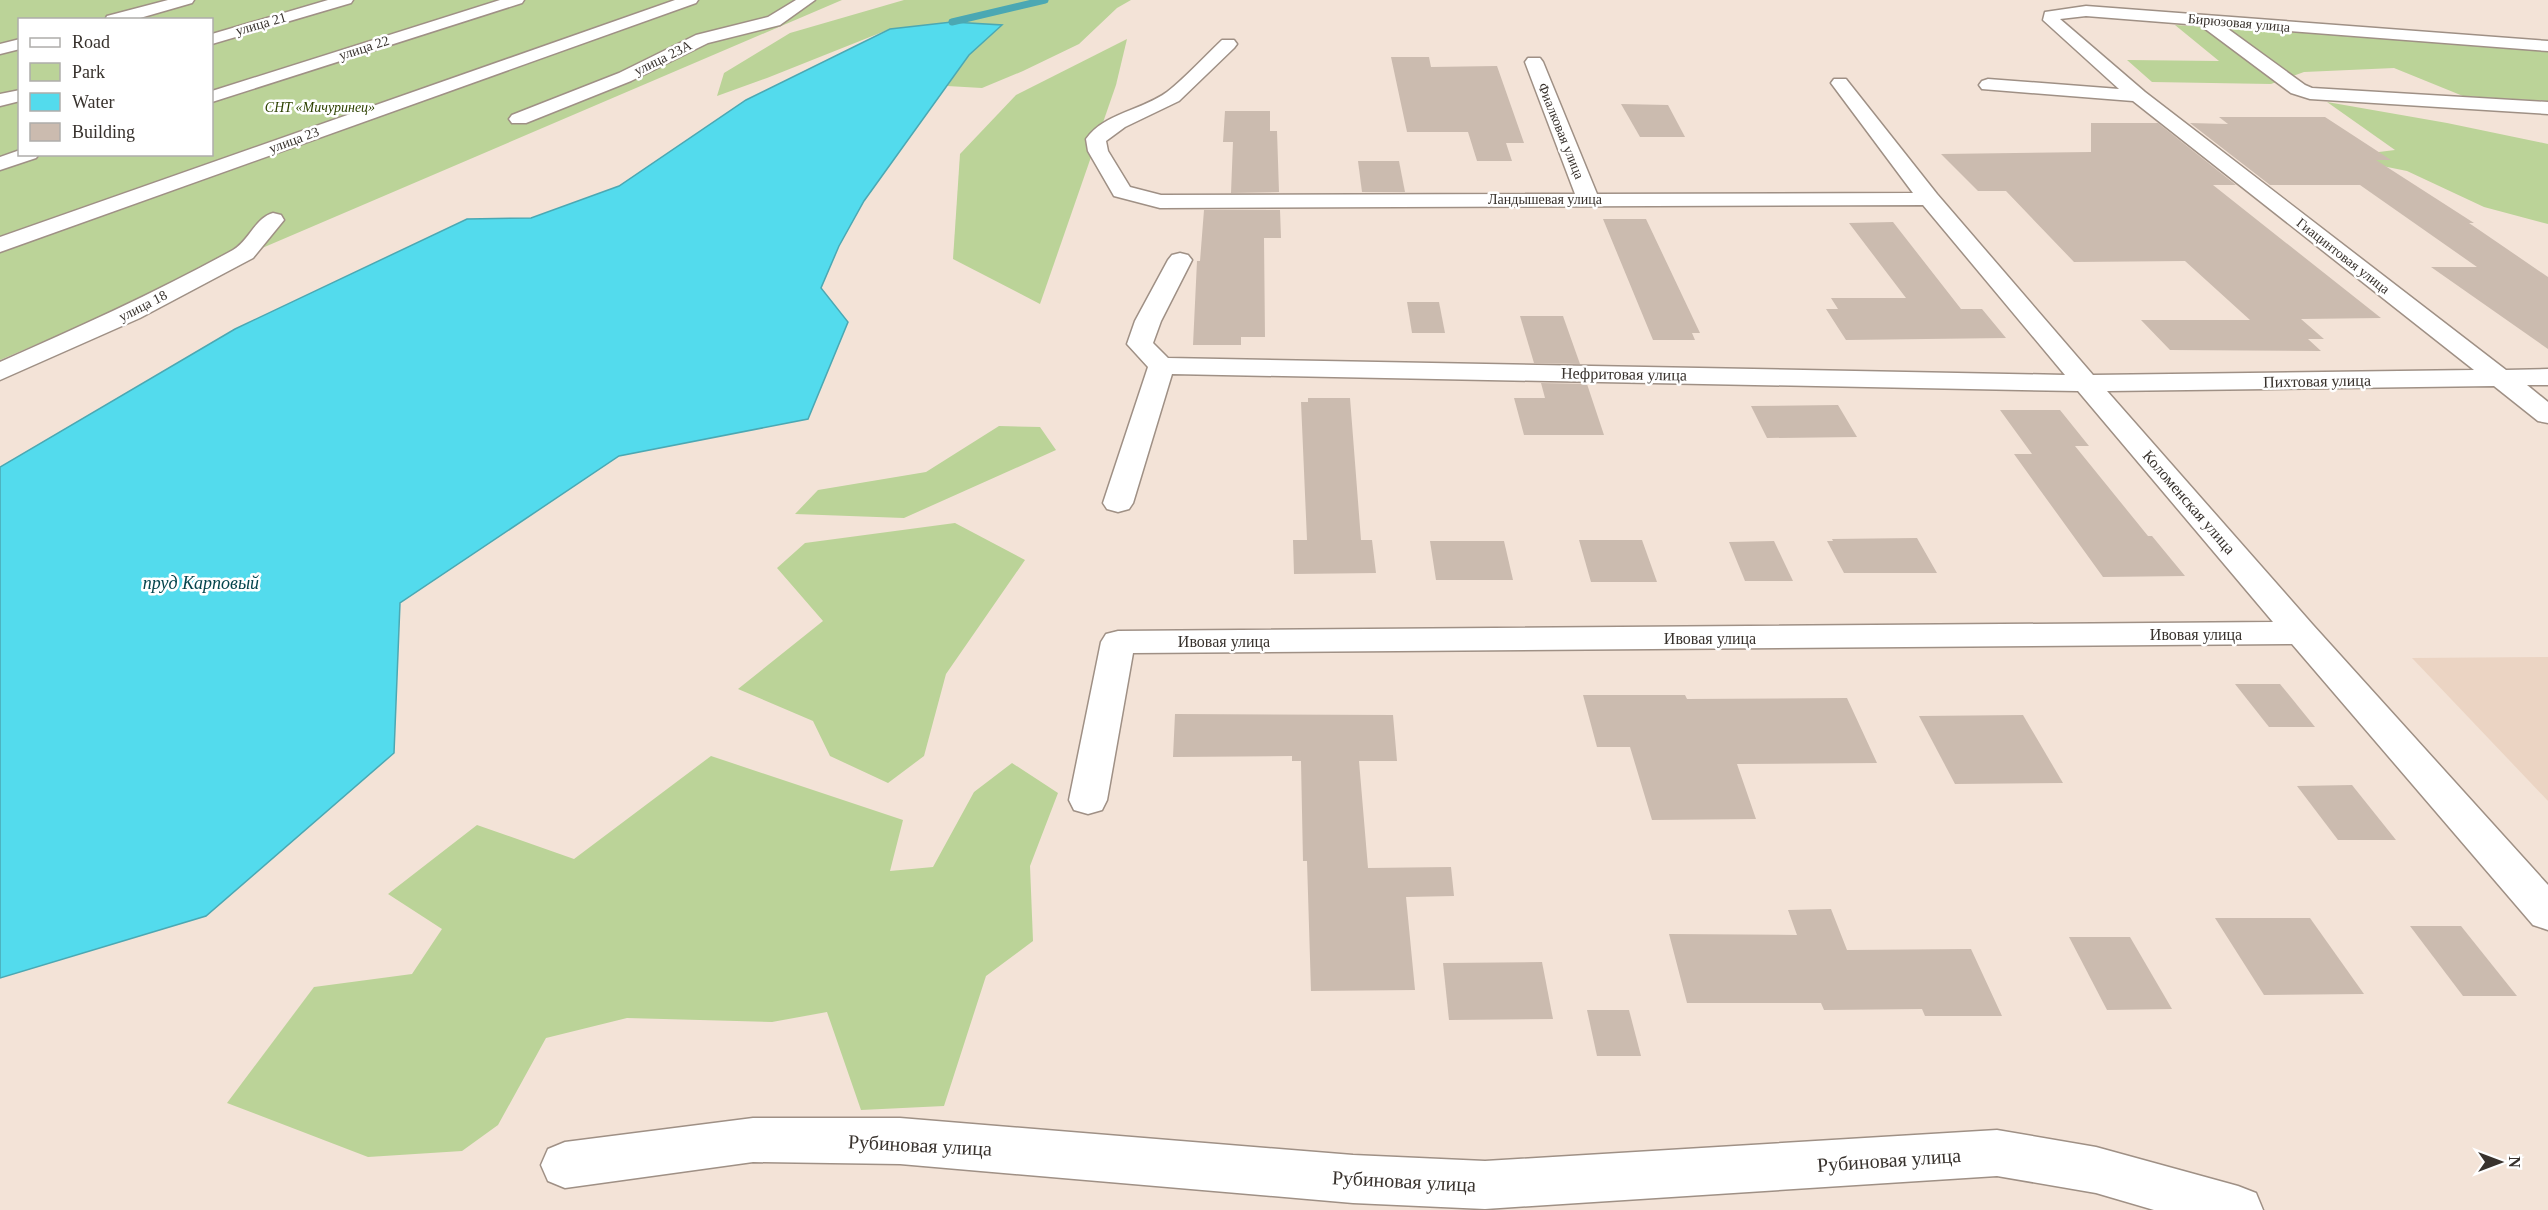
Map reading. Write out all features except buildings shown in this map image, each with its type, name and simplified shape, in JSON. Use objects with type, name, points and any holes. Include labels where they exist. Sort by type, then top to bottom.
[{"type":"street","points":[[120,18],[186,0]]},
{"type":"street","name":"улица 21","points":[[213,39],[345,0]]},
{"type":"street","name":"улица 22","points":[[213,97],[516,0]]},
{"type":"street","name":"улица 23","points":[[0,245],[690,0]]},
{"type":"street","name":"улица 23А","points":[[519,119],[625,77],[702,39],[774,21],[807,0]]},
{"type":"street","name":"Бирюзовая улица","points":[[2138,96],[2051,20],[2051,15],[2086,11],[2548,46]]},
{"type":"street","points":[[2206,21],[2298,89],[2310,93],[2548,108]]},
{"type":"street","points":[[0,49],[18,44]]},
{"type":"street","name":"Ландышевая улица","points":[[1228,44],[1172,97],[1118,123],[1096,139],[1098,151],[1122,191],[1160,202],[1929,199]]},
{"type":"street","name":"Фиалковая улица","points":[[1534,62],[1588,199]]},
{"type":"street","name":"Коломенская улица","points":[[1840,83],[1929,199],[2301,633],[2531,875],[2548,913]]},
{"type":"street","points":[[1988,85],[2138,96]]},
{"type":"street","points":[[0,100],[18,96]]},
{"type":"street","name":"Гиацинтовая улица","points":[[2138,96],[2548,415]]},
{"type":"street","points":[[0,164],[23,156]]},
{"type":"street","name":"улица 18","points":[[0,372],[131,313],[245,253],[273,220]]},
{"type":"street","points":[[1118,502],[1161,366],[1140,344],[1180,260]]},
{"type":"street","name":"Нефритовая улица","points":[[1161,366],[2086,383]]},
{"type":"street","name":"Пихтовая улица","points":[[2086,383],[2500,379],[2548,376]]},
{"type":"street","name":"Ивовая улица","points":[[1088,800],[1118,642],[2301,633]]},
{"type":"street","name":"Рубиновая улица","points":[[565,1166],[753,1140],[900,1141],[1353,1179],[1485,1185],[1997,1153],[2096,1170],[2238,1210]]},
{"type":"shaded area","points":[[2548,657],[2548,801],[2412,658]]},
{"type":"green space","name":"СНТ «Мичуринец»","points":[[0,0],[842,0],[0,360]]},
{"type":"green space","points":[[904,0],[1131,0],[1117,8],[1079,44],[982,88],[947,86],[969,55],[1001,26],[890,29],[717,96],[724,73],[790,33]]},
{"type":"green space","points":[[2175,25],[2548,48],[2548,101],[2463,96],[2394,68],[2304,72],[2271,84],[2152,82],[2127,60],[2219,61]]},
{"type":"green space","points":[[1127,39],[1116,85],[1040,304],[953,259],[960,154],[1016,95]]},
{"type":"green space","points":[[2327,102],[2548,144],[2548,224],[2484,207],[2407,171],[2338,157],[2395,150]]},
{"type":"green space","points":[[999,426],[1040,427],[1056,450],[904,518],[795,514],[818,490],[926,472]]},
{"type":"green space","points":[[955,523],[1025,560],[946,674],[924,756],[888,783],[830,756],[813,721],[738,689],[823,621],[777,568],[805,543]]},
{"type":"green space","points":[[711,756],[903,820],[890,871],[933,867],[974,792],[1012,763],[1058,793],[1030,866],[1033,941],[986,976],[944,1106],[861,1110],[827,1012],[772,1022],[627,1018],[546,1038],[498,1125],[462,1151],[368,1157],[227,1103],[314,987],[412,974],[442,929],[388,894],[477,825],[574,859]]},
{"type":"water","name":"пруд Карповый","points":[[952,22],[1002,25],[969,55],[864,201],[839,246],[821,288],[848,322],[808,419],[619,456],[400,603],[394,753],[206,916],[0,978],[0,467],[235,329],[467,219],[531,218],[619,186],[746,100],[890,29]]},
{"type":"waterway","points":[[952,22],[1045,0]]}]
